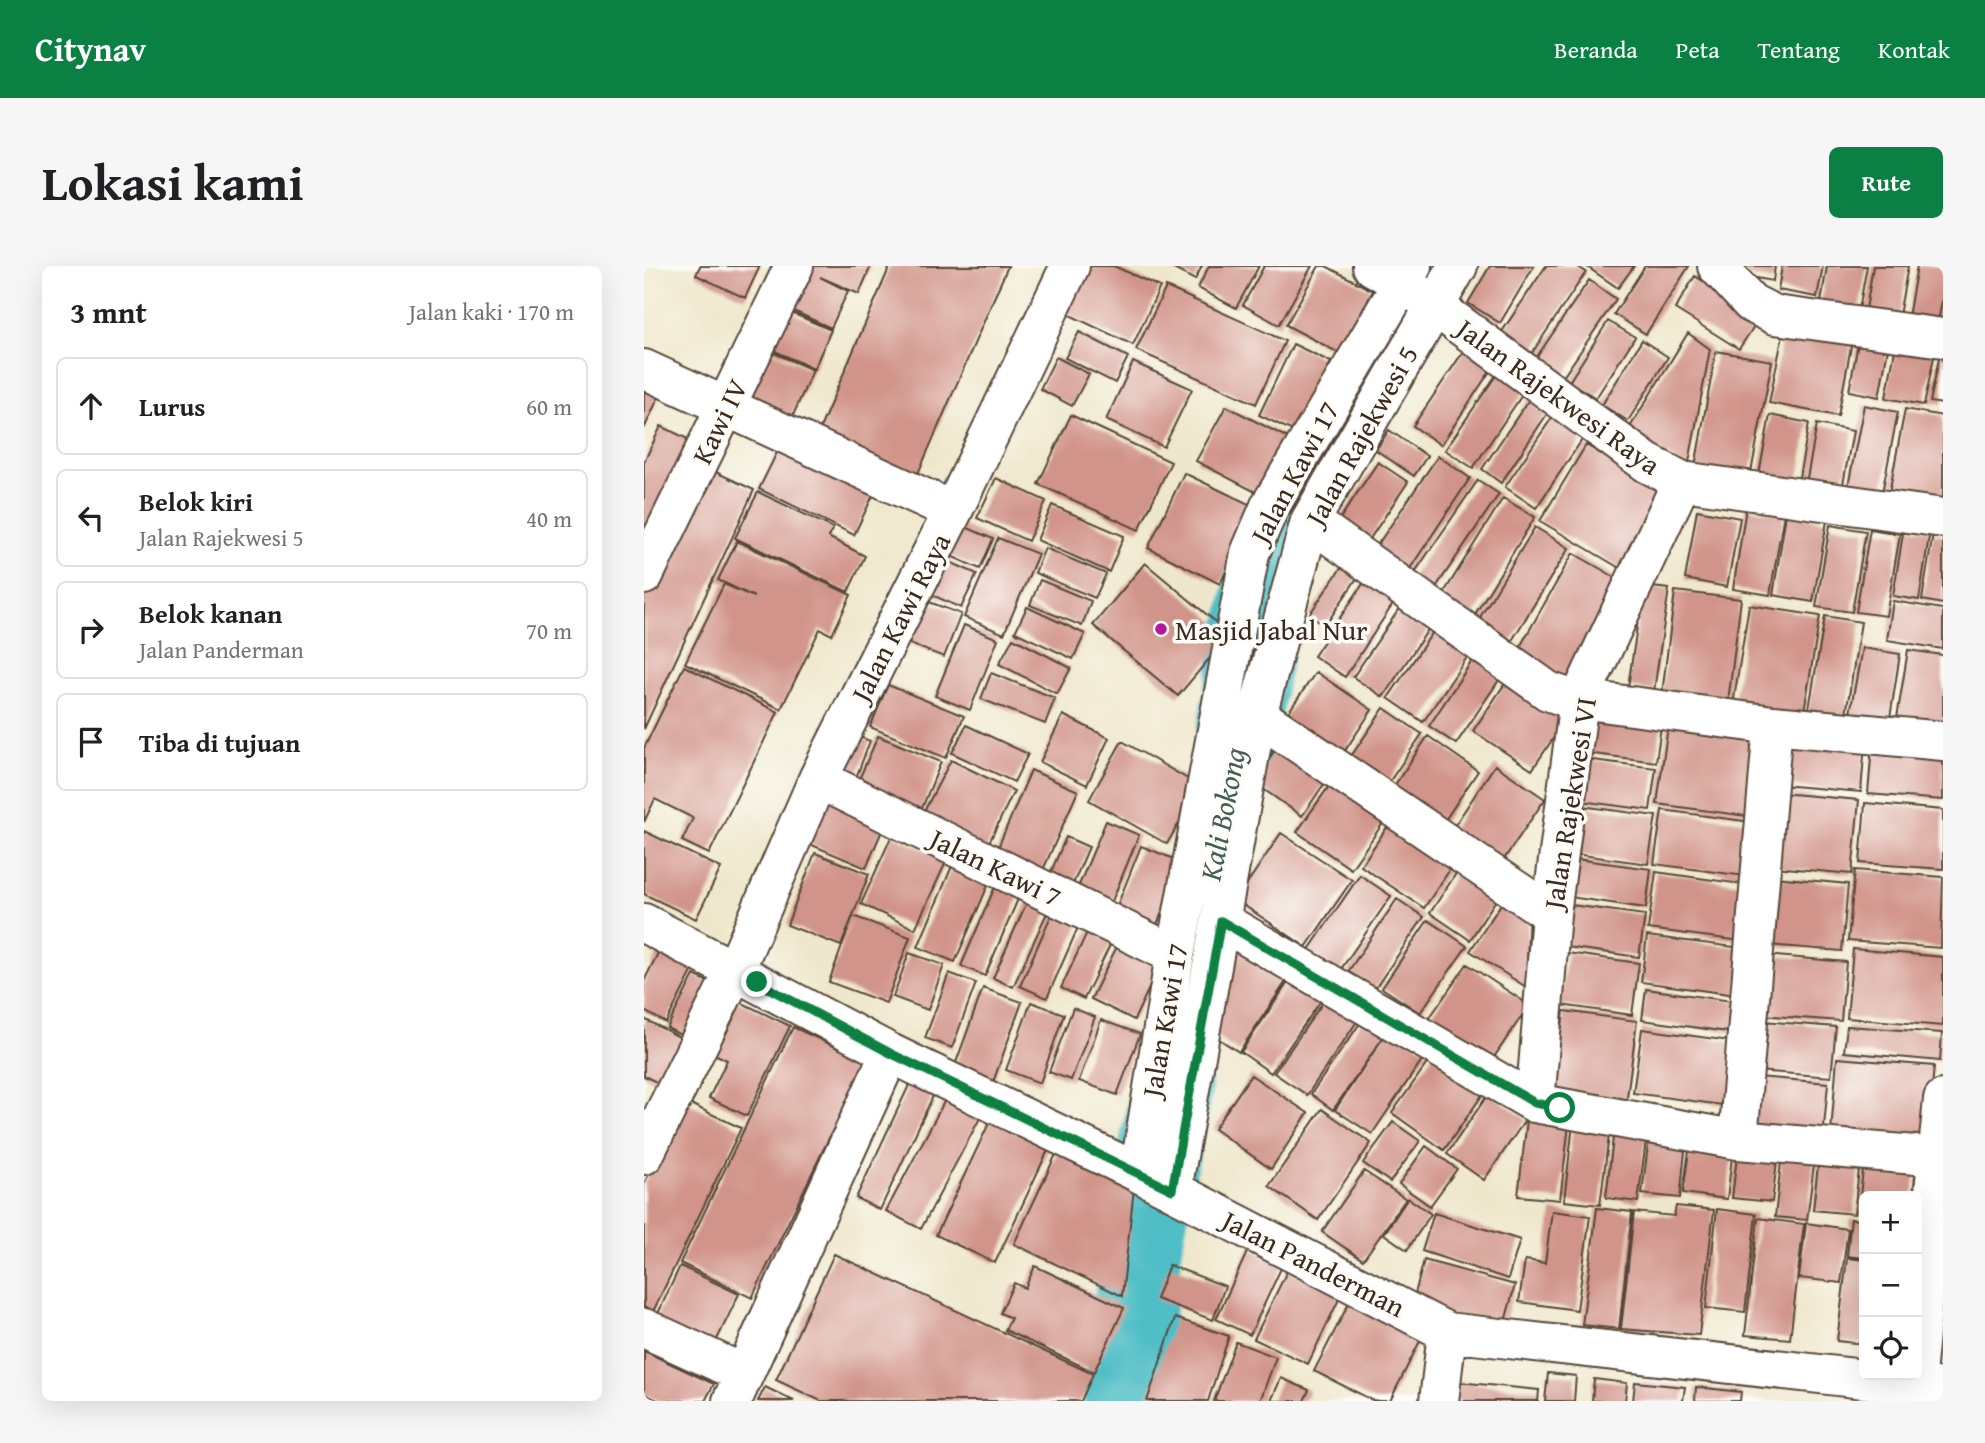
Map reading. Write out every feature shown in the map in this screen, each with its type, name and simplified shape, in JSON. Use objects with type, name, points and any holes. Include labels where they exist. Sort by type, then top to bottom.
[{"type":"street","name":"Kawi IV","points":[[644,575],[794,266]]},
{"type":"street","name":"Jalan Kawi Raya","points":[[644,1155],[735,970],[818,779],[953,511],[1070,266]]},
{"type":"street","name":"Jalan Rajekwesi 5","points":[[1156,1181],[1221,921],[1257,715],[1310,521],[1410,285],[1458,266]]},
{"type":"street","points":[[1717,266],[1751,303],[1775,315],[1943,338]]},
{"type":"street","name":"Jalan Rajekwesi Raya","points":[[1410,285],[1647,463],[1682,481],[1943,518]]},
{"type":"street","name":"Jalan Kawi 17","points":[[1156,1181],[1175,955],[1250,553],[1270,506],[1410,285]]},
{"type":"street","points":[[644,369],[953,511]]},
{"type":"street","name":"Jalan Rajekwesi VI","points":[[1535,1103],[1551,914],[1579,700],[1682,481]]},
{"type":"street","points":[[1310,521],[1548,691],[1579,700],[1773,725],[1943,741]]},
{"type":"street","points":[[1257,715],[1551,914]]},
{"type":"street","points":[[1738,1140],[1773,725]]},
{"type":"street","name":"Jalan Kawi 7","points":[[818,779],[1175,955]]},
{"type":"street","points":[[1221,921],[1535,1103],[1738,1140],[1939,1157]]},
{"type":"street","name":"Jalan Panderman","points":[[644,923],[890,1053],[1156,1181],[1447,1332],[1923,1378]]},
{"type":"street","points":[[644,1328],[738,1387],[890,1053]]},
{"type":"street","points":[[1923,1378],[1943,1099]]},
{"type":"street","points":[[1439,1401],[1447,1332]]},
{"type":"building","points":[[700,266],[760,266],[745,298],[696,275]]},
{"type":"building","points":[[807,266],[871,266],[859,294],[820,277],[848,291],[831,328],[789,309]]},
{"type":"building","points":[[890,266],[1008,266],[913,485],[814,442]]},
{"type":"building","points":[[1080,266],[1114,266],[1160,287],[1133,345],[1059,310]]},
{"type":"building","points":[[1168,266],[1202,266],[1195,280]]},
{"type":"building","points":[[1209,266],[1259,266],[1236,308],[1198,288]]},
{"type":"building","points":[[1264,266],[1312,266],[1279,325],[1243,305]]},
{"type":"building","points":[[1319,266],[1326,266],[1373,291],[1339,353],[1286,325]]},
{"type":"building","points":[[1490,266],[1534,266],[1500,323],[1468,303]]},
{"type":"building","points":[[1546,266],[1577,266],[1586,272],[1532,353],[1501,333]]},
{"type":"building","points":[[1586,266],[1634,266],[1618,288]]},
{"type":"building","points":[[1645,266],[1689,266],[1646,334],[1614,314]]},
{"type":"building","points":[[1736,266],[1775,266],[1773,281],[1734,274]]},
{"type":"building","points":[[1782,266],[1823,266],[1817,297],[1778,290]]},
{"type":"building","points":[[1827,266],[1867,266],[1858,315],[1820,308]]},
{"type":"building","points":[[1873,266],[1908,266],[1898,321],[1865,316]]},
{"type":"building","points":[[1917,266],[1943,266],[1943,295],[1938,322],[1908,317]]},
{"type":"building","points":[[1695,276],[1760,317],[1739,349],[1675,309]]},
{"type":"building","points":[[1589,280],[1616,299],[1559,383],[1532,364]]},
{"type":"building","points":[[1166,287],[1285,341],[1256,404],[1136,350]]},
{"type":"building","points":[[781,308],[831,330],[814,369],[764,346]]},
{"type":"building","points":[[1608,321],[1635,337],[1596,398],[1569,382]]},
{"type":"building","points":[[1785,324],[1853,336],[1838,416],[1769,403]]},
{"type":"building","points":[[1079,332],[1128,357],[1115,383],[1065,358]]},
{"type":"building","points":[[1688,333],[1710,349],[1688,468],[1627,432]]},
{"type":"building","points":[[1859,338],[1889,343],[1879,397],[1849,391]]},
{"type":"building","points":[[1897,339],[1936,347],[1924,405],[1886,398]]},
{"type":"building","points":[[1642,340],[1668,357],[1628,421],[1602,405]]},
{"type":"building","points":[[1293,344],[1331,362],[1297,433],[1259,415]]},
{"type":"building","points":[[1943,344],[1943,404],[1930,402]]},
{"type":"building","points":[[765,349],[813,370],[788,427],[739,406]]},
{"type":"building","points":[[1465,349],[1492,368],[1441,445],[1413,426]]},
{"type":"building","points":[[1716,351],[1772,361],[1750,478],[1695,467]]},
{"type":"building","points":[[1056,357],[1089,374],[1072,406],[1040,389]]},
{"type":"building","points":[[1133,362],[1192,389],[1164,447],[1106,420]]},
{"type":"building","points":[[1499,371],[1526,389],[1473,468],[1445,450]]},
{"type":"building","points":[[644,387],[660,394],[644,429]]},
{"type":"building","points":[[1532,395],[1551,408],[1501,483],[1482,469]]},
{"type":"building","points":[[1864,405],[1898,412],[1880,503],[1846,497]]},
{"type":"building","points":[[1226,406],[1292,440],[1263,496],[1196,461]]},
{"type":"building","points":[[1905,409],[1943,416],[1943,509],[1888,499]]},
{"type":"building","points":[[1555,413],[1586,434],[1536,508],[1505,487]]},
{"type":"building","points":[[1071,415],[1171,462],[1139,530],[1038,484]]},
{"type":"building","points":[[1770,415],[1809,423],[1797,488],[1758,480]]},
{"type":"building","points":[[1817,424],[1853,431],[1841,495],[1805,489]]},
{"type":"building","points":[[661,426],[702,446],[644,558],[644,462]]},
{"type":"building","points":[[1389,430],[1427,456],[1414,476],[1376,450]]},
{"type":"building","points":[[784,438],[879,483],[854,535],[759,489]]},
{"type":"building","points":[[1586,445],[1669,495],[1623,570],[1540,521]]},
{"type":"building","points":[[1438,456],[1470,478],[1407,573],[1374,550]]},
{"type":"building","points":[[1378,462],[1408,482],[1365,546],[1335,526]]},
{"type":"building","points":[[703,466],[754,490],[644,729],[644,594]]},
{"type":"building","points":[[1184,473],[1257,508],[1220,584],[1148,548]]},
{"type":"building","points":[[996,478],[1046,501],[1028,541],[977,518]]},
{"type":"building","points":[[1478,480],[1499,494],[1432,593],[1411,578]]},
{"type":"building","points":[[758,492],[833,528],[828,537],[865,556],[848,592],[735,538]]},
{"type":"building","points":[[1503,498],[1535,517],[1472,619],[1440,599]]},
{"type":"building","points":[[1052,505],[1124,536],[1109,572],[1037,540]]},
{"type":"building","points":[[1746,508],[1784,514],[1770,595],[1733,589]]},
{"type":"building","points":[[1697,510],[1740,518],[1727,587],[1685,579]]},
{"type":"building","points":[[1786,514],[1827,521],[1813,602],[1773,595]]},
{"type":"building","points":[[959,524],[993,539],[980,569],[946,554]]},
{"type":"building","points":[[1830,525],[1866,531],[1852,612],[1816,607]]},
{"type":"building","points":[[1535,527],[1569,548],[1508,647],[1474,627]]},
{"type":"building","points":[[1904,527],[1930,530],[1919,600],[1893,596]]},
{"type":"building","points":[[1870,529],[1900,534],[1886,616],[1856,612]]},
{"type":"building","points":[[1933,533],[1943,535],[1943,604],[1922,600]]},
{"type":"building","points":[[998,538],[1038,554],[1004,634],[964,617]]},
{"type":"building","points":[[737,541],[851,595],[832,635],[820,629],[781,709],[685,663],[724,584],[754,597],[718,580]]},
{"type":"building","points":[[1045,548],[1106,574],[1095,598],[1035,573]]},
{"type":"building","points":[[1573,553],[1627,584],[1570,685],[1516,654]]},
{"type":"building","points":[[934,555],[977,574],[961,608],[919,589]]},
{"type":"building","name":"Masjid Jabal Nur","points":[[1145,563],[1230,634],[1178,696],[1093,625]]},
{"type":"building","points":[[1341,568],[1357,578],[1325,626],[1309,615]]},
{"type":"building","points":[[1040,580],[1091,601],[1082,626],[1030,605]]},
{"type":"building","points":[[1365,581],[1395,601],[1345,677],[1314,656]]},
{"type":"building","points":[[1643,586],[1669,589],[1654,691],[1628,687]]},
{"type":"building","points":[[1675,591],[1741,599],[1728,702],[1662,694]]},
{"type":"building","points":[[916,597],[961,614],[944,657],[899,640]]},
{"type":"building","points":[[1893,601],[1943,609],[1943,649],[1887,640]]},
{"type":"building","points":[[1402,605],[1431,625],[1383,697],[1353,677]]},
{"type":"building","points":[[1749,605],[1820,616],[1803,717],[1733,705]]},
{"type":"building","points":[[1027,607],[1085,634],[1073,659],[1015,632]]},
{"type":"building","points":[[1825,616],[1861,622],[1845,720],[1808,714]]},
{"type":"building","points":[[964,625],[998,639],[970,710],[935,696]]},
{"type":"building","points":[[1437,626],[1472,650],[1423,722],[1388,698]]},
{"type":"building","points":[[1013,638],[1071,668],[1057,694],[999,664]]},
{"type":"building","points":[[1862,648],[1900,654],[1888,731],[1848,724]]},
{"type":"building","points":[[1908,650],[1943,655],[1943,731],[1896,724]]},
{"type":"building","points":[[1476,655],[1503,674],[1456,744],[1429,726]]},
{"type":"building","points":[[684,666],[778,712],[709,854],[682,841],[693,818],[655,799],[644,822],[644,748]]},
{"type":"building","points":[[1316,672],[1372,710],[1338,761],[1281,723]]},
{"type":"building","points":[[991,673],[1055,698],[1045,724],[981,699]]},
{"type":"building","points":[[1508,679],[1566,719],[1532,770],[1473,731]]},
{"type":"building","points":[[888,685],[964,716],[946,758],[870,727]]},
{"type":"building","points":[[1384,708],[1422,734],[1381,794],[1343,768]]},
{"type":"building","points":[[1591,709],[1662,719],[1656,762],[1586,753]]},
{"type":"building","points":[[1063,715],[1109,738],[1087,785],[1040,762]]},
{"type":"building","points":[[1669,719],[1758,731],[1746,816],[1657,804]]},
{"type":"building","points":[[966,725],[1028,754],[1014,782],[952,753]]},
{"type":"building","points":[[850,733],[870,741],[854,783],[833,775]]},
{"type":"building","points":[[878,736],[941,762],[918,818],[854,791]]},
{"type":"building","points":[[1428,736],[1478,771],[1437,832],[1386,798]]},
{"type":"building","points":[[1785,737],[1865,743],[1861,792],[1781,785]]},
{"type":"building","points":[[1282,740],[1331,774],[1302,816],[1253,782]]},
{"type":"building","points":[[1122,741],[1200,786],[1167,844],[1089,800]]},
{"type":"building","points":[[1872,746],[1943,753],[1943,800],[1868,794]]},
{"type":"building","points":[[1585,759],[1656,768],[1650,810],[1580,801]]},
{"type":"building","points":[[951,760],[1014,791],[985,851],[920,819]]},
{"type":"building","points":[[1495,765],[1545,799],[1500,865],[1451,831]]},
{"type":"building","points":[[1031,770],[1078,791],[1040,877],[994,857]]},
{"type":"building","points":[[1336,776],[1390,813],[1351,869],[1297,832]]},
{"type":"building","points":[[821,790],[887,819],[866,868],[800,840]]},
{"type":"building","points":[[1780,793],[1859,800],[1852,874],[1774,867]]},
{"type":"building","points":[[1865,803],[1943,810],[1943,869],[1860,863]]},
{"type":"building","points":[[1581,806],[1656,816],[1648,864],[1574,854]]},
{"type":"building","points":[[1662,810],[1752,822],[1745,876],[1654,864]]},
{"type":"building","points":[[1394,817],[1457,859],[1424,908],[1361,866]]},
{"type":"building","points":[[1106,821],[1139,835],[1108,911],[1074,897]]},
{"type":"building","points":[[644,831],[721,868],[696,919],[644,894]]},
{"type":"building","points":[[1281,833],[1352,880],[1306,947],[1236,900]]},
{"type":"building","points":[[892,835],[947,860],[915,929],[861,904]]},
{"type":"building","points":[[1066,837],[1089,847],[1070,891],[1047,881]]},
{"type":"building","points":[[1141,846],[1182,862],[1156,927],[1115,911]]},
{"type":"building","points":[[815,853],[869,874],[841,946],[787,925]]},
{"type":"building","points":[[1575,859],[1651,869],[1646,908],[1569,897]]},
{"type":"building","points":[[954,861],[992,876],[955,962],[918,947]]},
{"type":"building","points":[[1463,863],[1503,889],[1470,940],[1430,913]]},
{"type":"building","points":[[1855,870],[1943,877],[1941,948],[1848,941]]},
{"type":"building","points":[[1656,872],[1749,885],[1741,941],[1648,929]]},
{"type":"building","points":[[1360,875],[1391,896],[1339,972],[1308,951]]},
{"type":"building","points":[[1774,877],[1848,884],[1842,951],[1768,945]]},
{"type":"building","points":[[997,882],[1021,892],[985,976],[961,966]]},
{"type":"building","points":[[1030,895],[1051,904],[1013,987],[993,978]]},
{"type":"building","points":[[1505,898],[1529,911],[1526,987],[1470,951]]},
{"type":"building","points":[[1397,899],[1424,917],[1374,990],[1348,972]]},
{"type":"building","points":[[1571,905],[1645,915],[1639,957],[1566,947]]},
{"type":"building","points":[[1053,911],[1080,923],[1047,998],[1020,986]]},
{"type":"building","points":[[853,916],[910,937],[886,1003],[829,982]]},
{"type":"building","points":[[1428,920],[1467,946],[1420,1013],[1382,988]]},
{"type":"building","points":[[1089,928],[1113,939],[1084,999],[1061,988]]},
{"type":"building","points":[[1647,936],[1743,948],[1737,995],[1641,982]]},
{"type":"building","points":[[1231,941],[1287,980],[1239,1052],[1207,1031]]},
{"type":"building","points":[[1118,944],[1160,965],[1134,1020],[1091,999]]},
{"type":"building","points":[[1853,949],[1943,957],[1943,1026],[1847,1018]]},
{"type":"building","points":[[659,951],[694,968],[666,1023],[644,1011],[644,981]]},
{"type":"building","points":[[909,953],[944,965],[928,1010],[893,997]]},
{"type":"building","points":[[1567,953],[1639,963],[1632,1015],[1560,1005]]},
{"type":"building","points":[[1764,955],[1846,962],[1841,1021],[1759,1015]]},
{"type":"building","points":[[1467,964],[1529,1005],[1488,1066],[1426,1023]]},
{"type":"building","points":[[1295,972],[1326,993],[1271,1073],[1241,1052]]},
{"type":"building","points":[[949,973],[976,983],[952,1048],[925,1038]]},
{"type":"building","points":[[694,975],[721,988],[695,1042],[667,1028]]},
{"type":"building","points":[[983,988],[1022,1002],[992,1085],[953,1071]]},
{"type":"building","points":[[1646,989],[1739,1002],[1735,1033],[1642,1020]]},
{"type":"building","points":[[1328,995],[1360,1017],[1307,1095],[1274,1073]]},
{"type":"building","points":[[730,997],[790,1026],[747,1116],[709,1098],[727,1060],[704,1049]]},
{"type":"building","points":[[1031,1002],[1064,1014],[1040,1083],[1006,1070]]},
{"type":"building","points":[[1073,1008],[1095,1017],[1071,1080],[1049,1072]]},
{"type":"building","points":[[1564,1011],[1637,1021],[1626,1105],[1553,1095]]},
{"type":"building","points":[[1365,1016],[1428,1051],[1372,1134],[1335,1110],[1384,1036],[1333,1110],[1311,1094]]},
{"type":"building","points":[[644,1019],[691,1043],[669,1088],[644,1076]]},
{"type":"building","points":[[1101,1020],[1140,1034],[1117,1095],[1079,1081]]},
{"type":"building","points":[[1762,1021],[1836,1027],[1831,1077],[1757,1071]]},
{"type":"building","points":[[1847,1026],[1942,1033],[1940,1061],[1844,1052]]},
{"type":"building","points":[[793,1027],[866,1061],[752,1298],[680,1263]]},
{"type":"building","points":[[1642,1029],[1738,1042],[1729,1106],[1633,1093]]},
{"type":"building","points":[[1433,1055],[1485,1091],[1444,1150],[1392,1113]]},
{"type":"building","points":[[1837,1058],[1934,1066],[1927,1141],[1831,1133]]},
{"type":"building","points":[[1251,1075],[1308,1113],[1271,1169],[1214,1129]]},
{"type":"building","points":[[1757,1077],[1828,1083],[1823,1138],[1752,1133]]},
{"type":"building","points":[[910,1083],[934,1094],[880,1210],[856,1198]]},
{"type":"building","points":[[953,1085],[988,1103],[921,1229],[886,1211]]},
{"type":"building","points":[[1489,1093],[1526,1119],[1484,1180],[1447,1154]]},
{"type":"building","points":[[684,1101],[741,1128],[650,1318],[644,1315],[644,1184]]},
{"type":"building","points":[[1322,1109],[1371,1143],[1318,1220],[1269,1186]]},
{"type":"building","points":[[991,1119],[1050,1146],[995,1263],[936,1235]]},
{"type":"building","points":[[1527,1120],[1569,1124],[1560,1200],[1518,1196]]},
{"type":"building","points":[[1393,1122],[1420,1141],[1390,1182],[1363,1163]]},
{"type":"building","points":[[1573,1124],[1610,1128],[1600,1205],[1564,1201]]},
{"type":"building","points":[[1614,1129],[1647,1133],[1638,1202],[1606,1198]]},
{"type":"building","points":[[1649,1137],[1686,1142],[1680,1198],[1642,1194]]},
{"type":"building","points":[[1690,1144],[1733,1148],[1727,1199],[1683,1193]]},
{"type":"building","points":[[1426,1146],[1457,1169],[1430,1206],[1399,1184]]},
{"type":"building","points":[[1738,1148],[1778,1153],[1772,1202],[1732,1198]]},
{"type":"building","points":[[1057,1152],[1134,1188],[1122,1296],[1014,1244]]},
{"type":"building","points":[[1782,1153],[1815,1156],[1807,1220],[1775,1217]]},
{"type":"building","points":[[1819,1156],[1860,1160],[1854,1214],[1813,1210]]},
{"type":"building","points":[[1864,1161],[1916,1166],[1914,1191],[1861,1191]]},
{"type":"building","points":[[1364,1171],[1406,1199],[1363,1260],[1322,1232]]},
{"type":"building","points":[[1408,1198],[1431,1214],[1407,1250],[1384,1234]]},
{"type":"building","points":[[1676,1206],[1714,1210],[1699,1335],[1621,1329],[1634,1212],[1674,1216]]},
{"type":"building","points":[[1597,1208],[1632,1212],[1619,1329],[1582,1325]]},
{"type":"building","points":[[1717,1209],[1756,1214],[1745,1312],[1706,1308]]},
{"type":"building","points":[[1552,1211],[1590,1216],[1577,1310],[1519,1302],[1525,1260],[1545,1263]]},
{"type":"building","points":[[1434,1213],[1520,1240],[1508,1279],[1422,1251]]},
{"type":"building","points":[[1758,1218],[1804,1224],[1790,1339],[1745,1335]]},
{"type":"building","points":[[1851,1219],[1859,1220],[1859,1257],[1847,1256]]},
{"type":"building","points":[[1806,1223],[1848,1229],[1841,1283],[1799,1278]]},
{"type":"building","points":[[1249,1248],[1283,1264],[1250,1335],[1216,1319]]},
{"type":"building","points":[[834,1254],[1093,1374],[1081,1401],[821,1401],[776,1380]]},
{"type":"building","points":[[1847,1258],[1859,1259],[1859,1343],[1837,1341]]},
{"type":"building","points":[[1424,1260],[1515,1285],[1503,1329],[1412,1305]]},
{"type":"building","points":[[1169,1265],[1225,1286],[1213,1320],[1156,1299]]},
{"type":"building","points":[[680,1266],[739,1294],[713,1348],[655,1320]]},
{"type":"building","points":[[1035,1266],[1124,1308],[1094,1372],[1005,1330],[1011,1318],[1000,1313],[1014,1283],[1025,1288]]},
{"type":"building","points":[[1288,1269],[1341,1295],[1308,1364],[1254,1339]]},
{"type":"building","points":[[1349,1303],[1421,1339],[1390,1401],[1374,1401],[1314,1371]]},
{"type":"building","points":[[1175,1318],[1229,1336],[1208,1401],[1147,1401]]},
{"type":"building","points":[[1236,1342],[1276,1357],[1260,1401],[1214,1401]]},
{"type":"building","points":[[644,1351],[714,1384],[705,1401],[659,1401],[644,1394]]},
{"type":"building","points":[[1548,1373],[1576,1376],[1574,1401],[1545,1401]]},
{"type":"building","points":[[1281,1378],[1309,1390],[1304,1401],[1271,1401]]},
{"type":"building","points":[[1594,1379],[1627,1383],[1625,1401],[1592,1401]]},
{"type":"building","points":[[1458,1382],[1539,1390],[1538,1401],[1456,1401]]},
{"type":"building","points":[[1635,1382],[1685,1387],[1683,1401],[1633,1401]]},
{"type":"building","points":[[765,1387],[794,1401],[758,1401]]},
{"type":"building","points":[[1696,1387],[1741,1392],[1740,1401],[1695,1401]]},
{"type":"waterway","name":"Kali Bokong","points":[[1228,782],[1274,537],[1432,266]]},
{"type":"waterway","name":"Kali Bokong","points":[[1125,1401],[1141,1248],[1171,1089]]},
{"type":"place","name":"Masjid Jabal Nur","points":[[1161,629]]},
{"type":"route","points":[[757,982],[890,1053],[1172,1190],[1221,921],[1535,1103],[1560,1108]]}]
